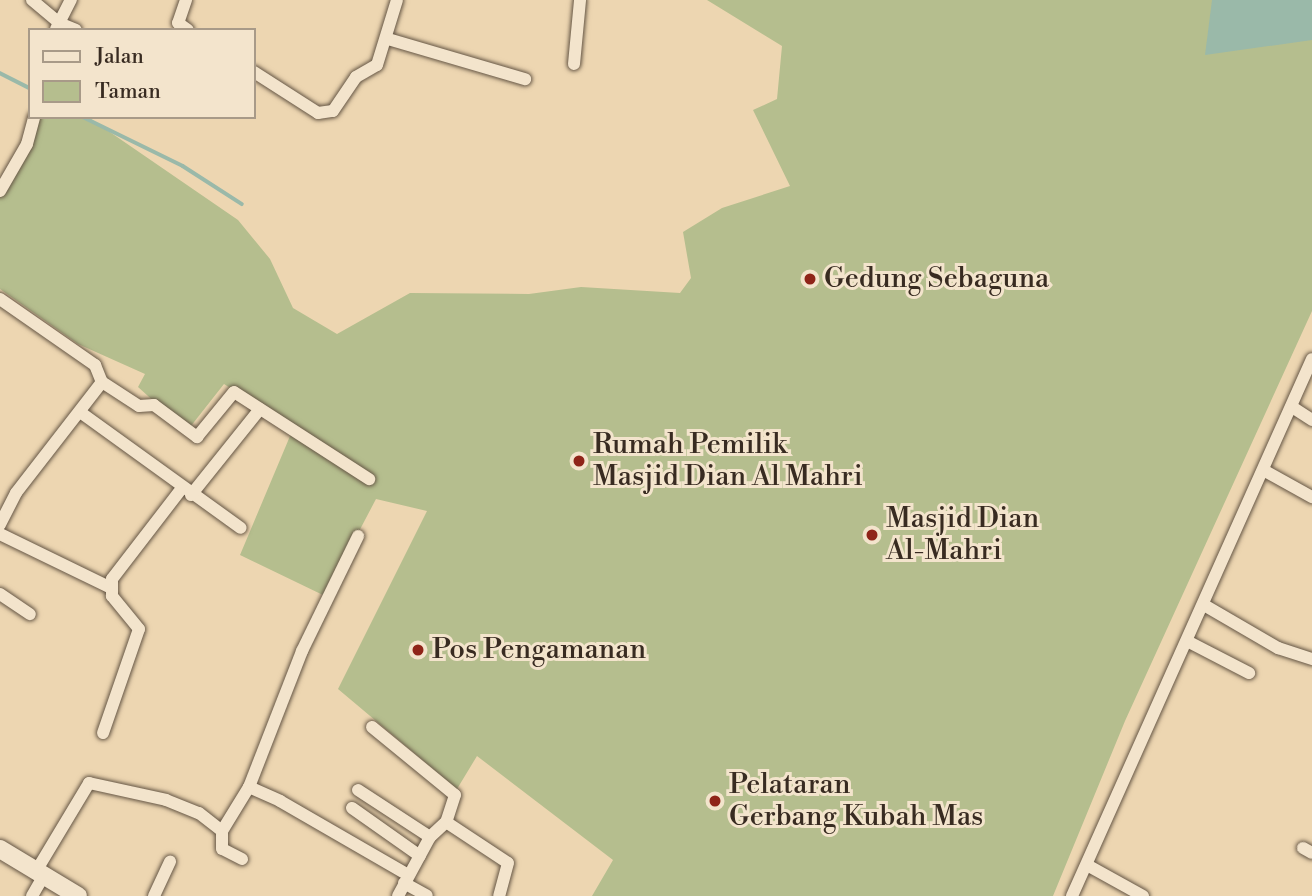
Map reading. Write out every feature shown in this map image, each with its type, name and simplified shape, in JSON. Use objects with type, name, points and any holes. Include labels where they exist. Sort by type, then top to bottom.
[{"type":"main road","points":[[0,849],[39,875],[78,896]]},
{"type":"street","points":[[32,0],[57,26],[71,0]]},
{"type":"street","points":[[185,28],[178,23],[186,0]]},
{"type":"street","points":[[256,73],[318,113],[333,111],[356,77],[377,65],[388,39],[397,0]]},
{"type":"street","points":[[574,64],[576,1]]},
{"type":"street","points":[[388,39],[525,79]]},
{"type":"street","points":[[0,191],[27,144],[33,119]]},
{"type":"street","points":[[0,299],[95,365],[102,382],[139,406],[154,405],[197,437],[232,392],[369,479]]},
{"type":"street","points":[[1072,896],[1265,471],[1312,359]]},
{"type":"street","points":[[0,525],[16,493],[102,382]]},
{"type":"street","points":[[1292,407],[1312,420]]},
{"type":"street","points":[[109,587],[187,491],[260,409]]},
{"type":"street","points":[[79,412],[241,528]]},
{"type":"street","points":[[1265,471],[1312,497]]},
{"type":"street","points":[[0,534],[109,587],[139,629],[103,733]]},
{"type":"street","points":[[242,859],[222,849],[222,831],[248,787],[302,651],[358,536]]},
{"type":"street","points":[[0,594],[30,614]]},
{"type":"street","points":[[1204,605],[1278,648],[1312,659]]},
{"type":"street","points":[[1187,641],[1248,673]]},
{"type":"street","points":[[372,727],[452,789],[456,795],[446,822],[430,837],[397,896]]},
{"type":"street","points":[[32,896],[39,875],[89,783],[166,800],[199,813],[222,831]]},
{"type":"street","points":[[248,787],[280,801],[406,879],[427,896]]},
{"type":"street","points":[[358,790],[430,837]]},
{"type":"street","points":[[352,808],[420,856]]},
{"type":"street","points":[[446,822],[509,863],[499,896]]},
{"type":"street","points":[[154,896],[170,862]]},
{"type":"street","points":[[1087,865],[1143,896]]},
{"type":"green space","points":[[707,0],[1312,0],[1312,311],[1125,721],[1053,896],[592,896],[613,860],[477,756],[457,789],[338,689],[427,511],[376,499],[325,596],[240,555],[293,429],[224,384],[187,431],[138,387],[145,374],[78,344],[0,289],[0,186],[31,133],[32,119],[91,119],[238,220],[270,259],[293,308],[337,334],[410,293],[529,294],[581,287],[680,293],[691,278],[683,232],[722,208],[790,186],[753,110],[777,99],[782,46]]},
{"type":"shaded area","points":[[1212,0],[1312,0],[1312,40],[1205,55]]},
{"type":"waterway","points":[[0,73],[28,87]]},
{"type":"waterway","points":[[87,119],[183,166],[242,204]]},
{"type":"place","name":"Gedung Sebaguna","points":[[810,279]]},
{"type":"place","name":"Rumah Pemilik Masjid Dian Al Mahri","points":[[579,461]]},
{"type":"place","name":"Masjid Dian Al-Mahri","points":[[872,535]]},
{"type":"place","name":"Pos Pengamanan","points":[[418,650]]},
{"type":"place","name":"Pelataran Gerbang Kubah Mas","points":[[715,801]]}]
